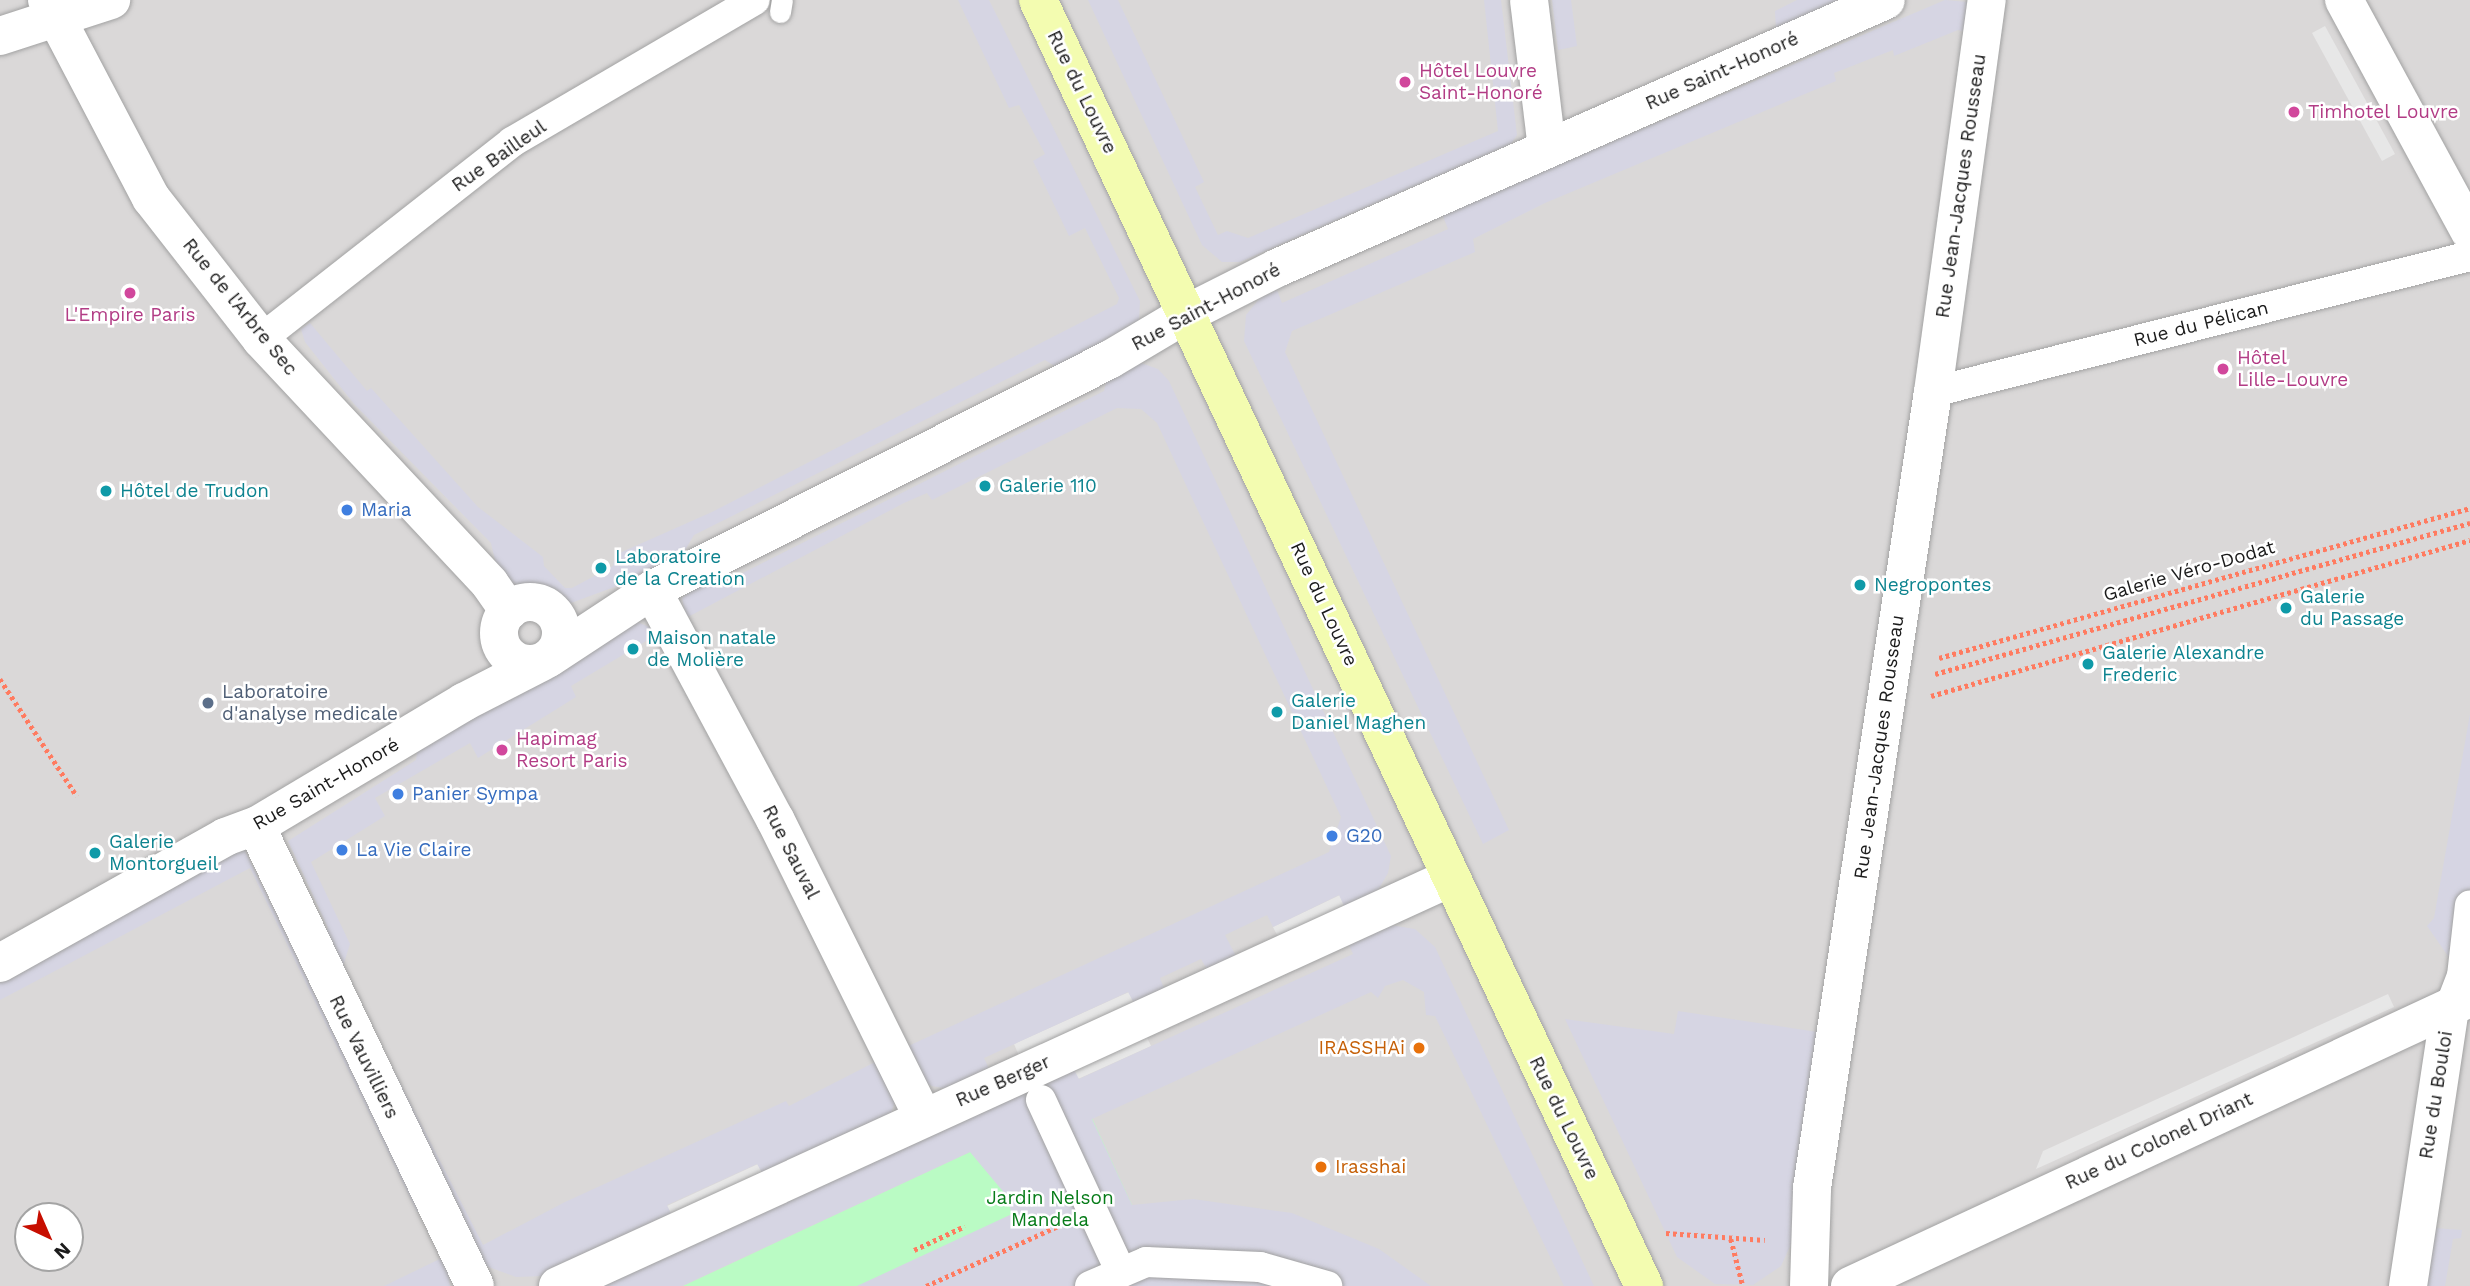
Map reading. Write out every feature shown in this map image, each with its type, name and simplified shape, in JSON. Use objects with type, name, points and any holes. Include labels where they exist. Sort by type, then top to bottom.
[{"type":"main road","name":"Rue du Louvre","points":[[1038,0],[1188,313],[1450,878],[1644,1286]]},
{"type":"street","points":[[0,36],[53,9],[111,0]]},
{"type":"street","points":[[1529,0],[1547,148]]},
{"type":"street","name":"Rue Saint-Honoré","points":[[0,963],[225,837],[256,826],[464,702],[544,660],[652,590],[1109,360],[1244,283],[1886,0]]},
{"type":"street","name":"Rue Jean-Jacques Rousseau","points":[[1809,1286],[1812,1188],[1933,392],[1987,0]]},
{"type":"street","points":[[2344,0],[2470,232]]},
{"type":"street","name":"Rue Bailleul","points":[[261,339],[512,142],[772,4]]},
{"type":"street","name":"Rue de l'Arbre Sec","points":[[53,9],[151,198],[261,339],[490,584],[509,611],[529,602],[550,609],[557,618],[560,639],[544,660]]},
{"type":"street","name":"Rue du Pélican","points":[[1933,392],[2470,256]]},
{"type":"street","name":"Rue Sauval","points":[[652,590],[775,819],[923,1117]]},
{"type":"street","name":"Rue Vauvilliers","points":[[256,826],[475,1286]]},
{"type":"street","name":"Rue Berger","points":[[558,1286],[1450,878]]},
{"type":"street","name":"Rue du Bouloi","points":[[2408,1286],[2460,1003],[2470,905]]},
{"type":"street","name":"Rue du Colonel Driant","points":[[1850,1286],[2460,1003]]},
{"type":"street","points":[[1041,1100],[1094,1210],[1133,1267]]},
{"type":"street","points":[[1090,1286],[1133,1267],[1260,1267],[1327,1286]]},
{"type":"path","name":"Galerie Véro-Dodat","points":[[1929,683],[1932,663],[2470,508]]},
{"type":"path","name":"Galerie Véro-Dodat","points":[[1930,676],[2470,523]]},
{"type":"path","points":[[1928,690],[1932,690],[1931,696],[1941,694],[2470,540]]},
{"type":"path","points":[[0,679],[77,796]]},
{"type":"path","points":[[926,1286],[1094,1210]]},
{"type":"path","points":[[914,1250],[965,1226]]},
{"type":"path","points":[[1665,1234],[1677,1231],[1731,1239],[1776,1240]]},
{"type":"path","points":[[1731,1239],[1744,1286]]},
{"type":"shaded area","points":[[0,0],[2470,0],[2470,1286],[0,1286]]},
{"type":"shaded area","points":[[958,0],[989,0],[1140,301],[1139,320],[1058,368],[1045,360],[694,535],[682,555],[636,579],[571,603],[552,604],[527,596],[497,569],[491,543],[354,404],[305,342],[301,329],[310,323],[367,391],[371,388],[478,507],[543,557],[544,566],[565,588],[572,588],[613,566],[615,555],[712,512],[1117,304],[1119,298],[1085,228],[1069,236],[1033,161],[1045,154],[1019,105],[1009,108]]},
{"type":"shaded area","points":[[1088,0],[1118,0],[1204,182],[1195,187],[1218,235],[1227,231],[1248,238],[1498,131],[1484,0],[1501,0],[1517,135],[1511,144],[1240,262],[1222,262],[1202,245]]},
{"type":"shaded area","points":[[1552,0],[1571,0],[1577,46],[1558,50]]},
{"type":"shaded area","points":[[1797,0],[1838,0],[1776,29],[1775,11]]},
{"type":"shaded area","points":[[1945,0],[1968,2],[1968,33],[1958,30],[1894,56],[1893,50],[1834,73],[1836,81],[1545,203],[1473,239],[1475,252],[1292,331],[1285,352],[1509,830],[1483,844],[1244,341],[1246,315],[1260,298],[1277,290],[1282,303],[1448,229],[1442,214]]},
{"type":"shaded area","points":[[2325,26],[2395,154],[2382,161],[2312,33]]},
{"type":"shaded area","points":[[1141,363],[1158,369],[1169,381],[1391,856],[1388,873],[1378,890],[1345,908],[1339,895],[1273,927],[1267,915],[1225,935],[1237,958],[1208,971],[1201,959],[1160,978],[1165,991],[1135,1005],[1128,992],[984,1058],[990,1071],[948,1089],[932,1086],[923,1082],[904,1048],[1329,852],[1341,817],[1157,423],[1141,409],[1117,408],[932,500],[927,493],[904,503],[686,618],[682,598],[707,579],[721,584],[1104,391],[1108,375]]},
{"type":"shaded area","points":[[635,621],[661,632],[571,686],[576,697],[478,758],[470,743],[375,798],[385,816],[311,862],[350,944],[342,969],[483,1245],[565,1202],[786,1101],[789,1106],[879,1060],[895,1102],[891,1113],[764,1176],[757,1164],[667,1205],[673,1218],[543,1276],[516,1277],[486,1266],[318,939],[328,928],[288,841],[416,760],[418,746]]},
{"type":"shaded area","points":[[2470,714],[2470,973],[2462,976],[2427,926],[2434,918]]},
{"type":"shaded area","points":[[243,847],[423,1209],[417,1212],[250,868],[0,1000],[0,979]]},
{"type":"shaded area","points":[[1340,895],[1345,908],[1279,939],[1273,927]]},
{"type":"shaded area","points":[[1390,925],[1415,929],[1435,947],[1594,1286],[1564,1286],[1435,1016],[1426,1015],[1424,992],[1403,980],[1385,986],[1378,998],[1371,992],[1092,1119],[1132,1205],[1193,1199],[1292,1213],[1379,1249],[1431,1286],[857,1286],[1012,1214],[1006,1195],[970,1152],[682,1286],[594,1286],[1072,1066],[1079,1079],[1353,954],[1347,941]]},
{"type":"shaded area","points":[[1129,992],[1135,1005],[1020,1058],[1014,1044]]},
{"type":"shaded area","points":[[2388,994],[2394,1007],[2036,1169],[2043,1151]]},
{"type":"shaded area","points":[[1678,1011],[1824,1033],[1792,1242],[1781,1266],[1753,1285],[1715,1284],[1677,1257],[1565,1019],[1674,1034]]},
{"type":"shaded area","points":[[1145,1033],[1151,1046],[1078,1079],[1072,1066]]},
{"type":"shaded area","points":[[758,1164],[764,1176],[673,1218],[667,1206]]},
{"type":"shaded area","points":[[2435,1228],[2462,1230],[2461,1238],[2453,1239],[2445,1286],[2426,1286]]},
{"type":"shaded area","points":[[446,1256],[450,1286],[384,1286]]},
{"type":"green space","name":"Jardin Nelson Mandela","points":[[1092,1118],[1132,1205],[1151,1286],[683,1286],[970,1152]]},
{"type":"place","name":"Hôtel Louvre Saint-Honoré","points":[[1405,82]]},
{"type":"place","name":"Timhotel Louvre","points":[[2294,112]]},
{"type":"place","name":"L'Empire Paris","points":[[130,293]]},
{"type":"place","name":"Hôtel Lille-Louvre","points":[[2223,369]]},
{"type":"place","name":"Galerie 110","points":[[985,486]]},
{"type":"place","name":"Hôtel de Trudon","points":[[106,491]]},
{"type":"place","name":"Maria","points":[[347,510]]},
{"type":"place","name":"Laboratoire de la Creation","points":[[601,568]]},
{"type":"place","name":"Negropontes","points":[[1860,585]]},
{"type":"place","name":"Galerie du Passage","points":[[2286,608]]},
{"type":"place","name":"Maison natale de Molière","points":[[633,649]]},
{"type":"place","name":"Galerie Alexandre Frederic","points":[[2088,664]]},
{"type":"place","name":"Laboratoire d'analyse medicale","points":[[208,703]]},
{"type":"place","name":"Galerie Daniel Maghen","points":[[1277,712]]},
{"type":"place","name":"Hapimag Resort Paris","points":[[502,750]]},
{"type":"place","name":"Panier Sympa","points":[[398,794]]},
{"type":"place","name":"G20","points":[[1332,836]]},
{"type":"place","name":"La Vie Claire","points":[[342,850]]},
{"type":"place","name":"Galerie Montorgueil","points":[[95,853]]},
{"type":"place","name":"IRASSHAi","points":[[1419,1048]]},
{"type":"place","name":"Irasshai","points":[[1321,1167]]}]
